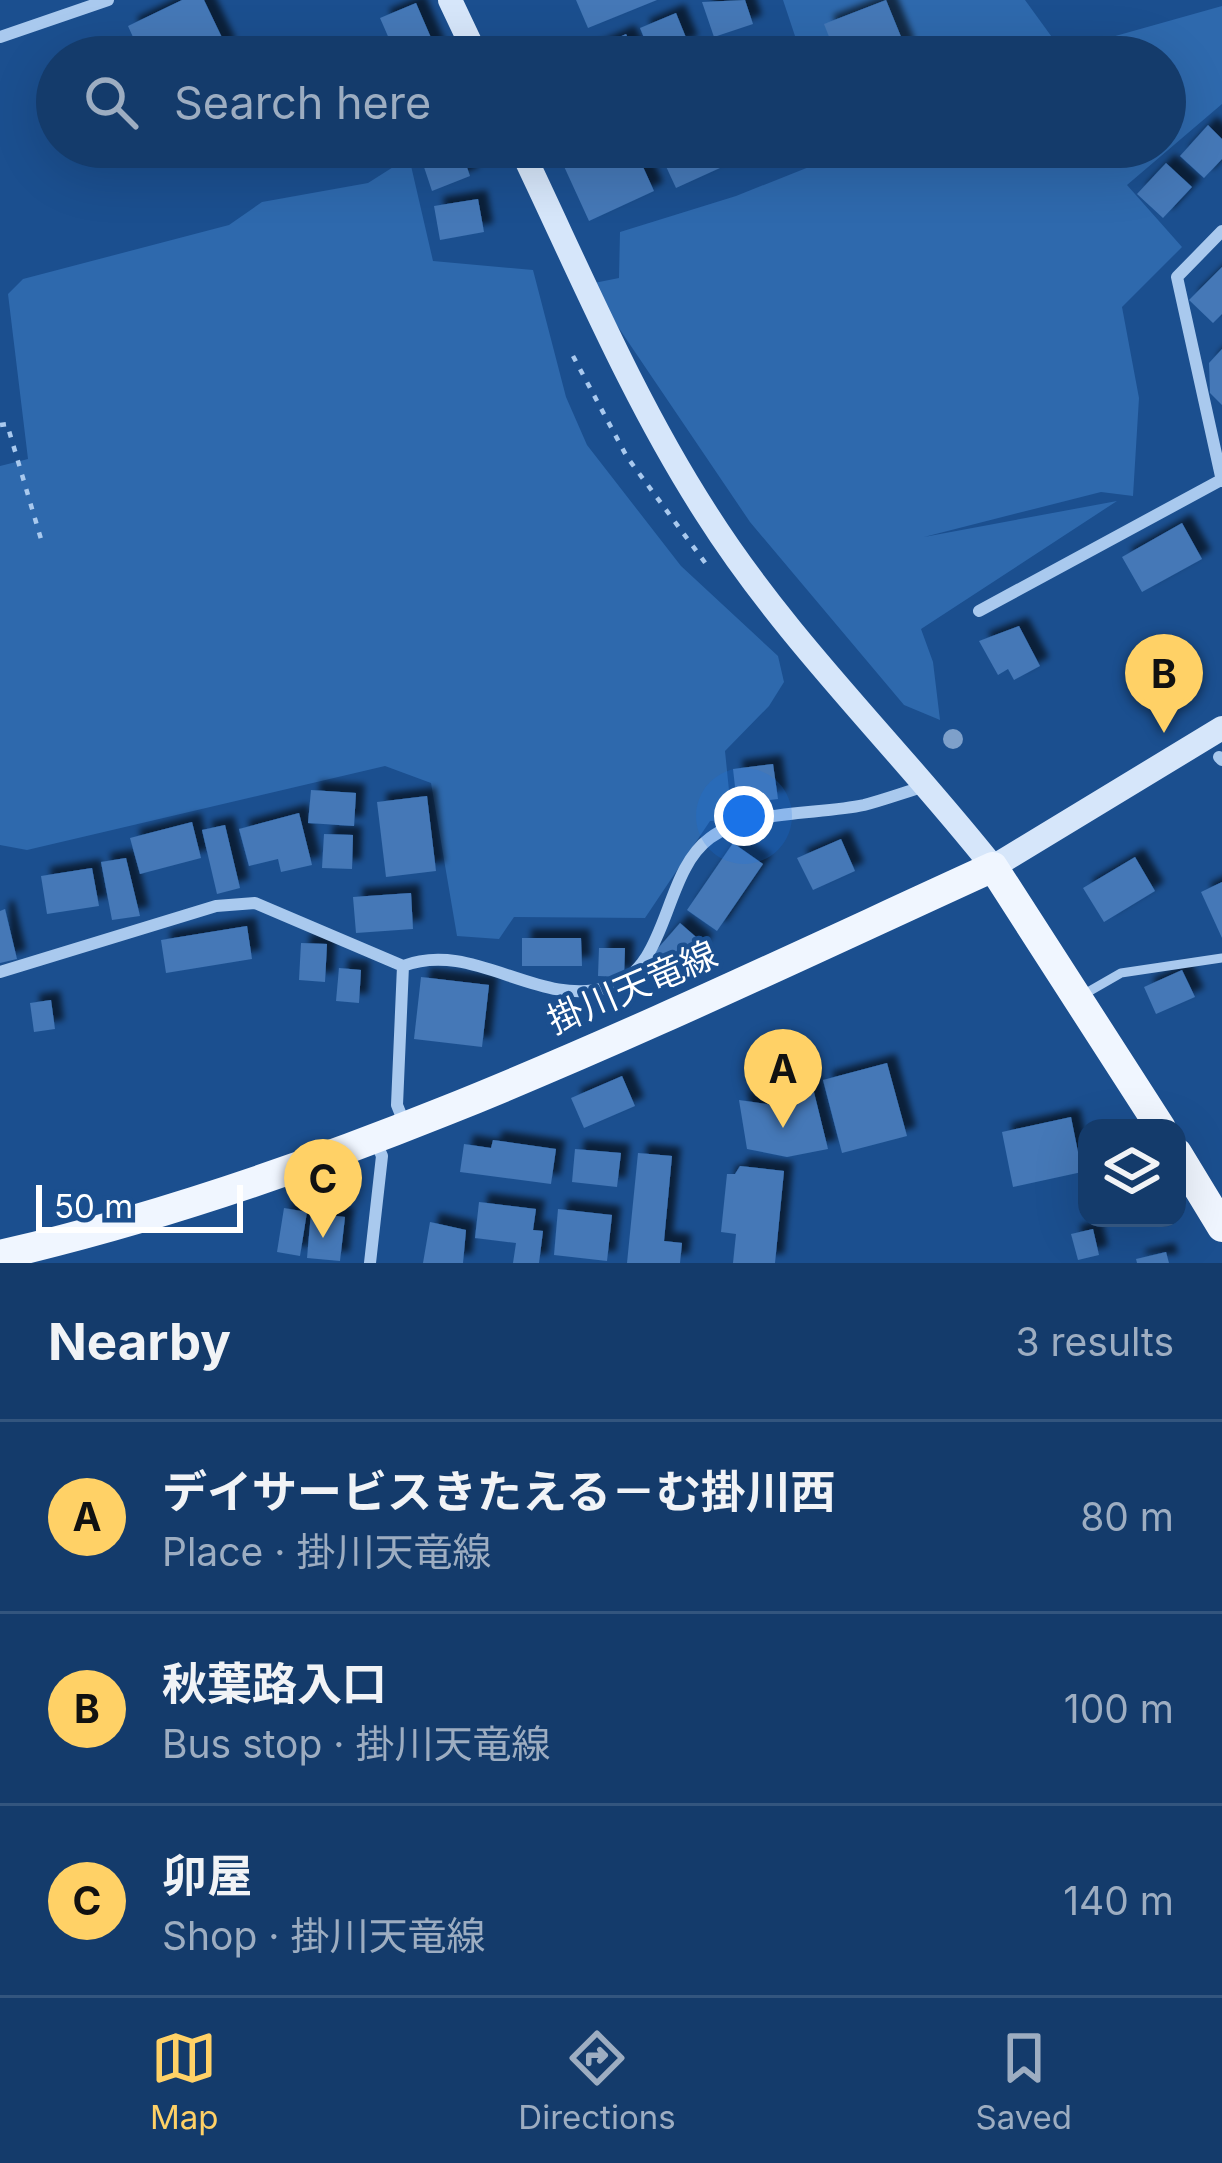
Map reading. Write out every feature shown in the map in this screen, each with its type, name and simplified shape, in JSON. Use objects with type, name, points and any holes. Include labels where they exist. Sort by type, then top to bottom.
[{"type":"main road","points":[[993,867],[1081,996],[1156,1119]]},
{"type":"main road","name":"掛川天竜線","points":[[0,1255],[183,1207],[374,1138],[663,1018],[993,867]]},
{"type":"main road","points":[[1186,1169],[1222,1227]]},
{"type":"street","points":[[0,37],[108,0]]},
{"type":"street","points":[[450,0],[467,36]]},
{"type":"street","points":[[537,168],[657,433],[708,518],[784,619],[993,867],[1222,728]]},
{"type":"street","points":[[979,611],[1220,473],[1177,277],[1222,231]]},
{"type":"street","points":[[0,972],[216,906],[255,903],[403,966],[441,957],[474,962],[532,984],[591,991],[627,980],[644,961],[680,880],[710,838],[748,824],[863,805],[927,786]]},
{"type":"street","points":[[403,966],[397,1105],[405,1125]]},
{"type":"street","points":[[370,1263],[382,1156],[374,1138]]},
{"type":"lane","points":[[1081,996],[1120,973],[1222,958]]},
{"type":"path","points":[[0,425],[7,424],[41,539]]},
{"type":"shaded area","points":[[783,0],[1025,0],[1051,36],[795,36]]},
{"type":"shaded area","points":[[1222,6],[1222,104],[1186,135],[1186,36],[1115,36]]},
{"type":"shaded area","points":[[392,168],[412,168],[433,261],[533,270],[566,397],[587,445],[681,566],[778,656],[784,682],[769,706],[725,751],[732,820],[710,821],[645,918],[514,917],[499,939],[457,936],[431,783],[385,766],[27,850],[0,845],[0,466],[28,459],[8,294],[23,279],[229,225],[262,202],[368,183]]},
{"type":"shaded area","points":[[806,168],[1147,168],[1127,185],[1182,247],[1122,307],[1139,398],[1133,496],[1101,492],[924,537],[1117,501],[921,629],[933,662],[940,720],[904,705],[750,522],[589,284],[619,278],[620,232],[736,196]]},
{"type":"building","points":[[182,0],[204,0],[221,36],[133,36],[128,26]]},
{"type":"building","points":[[576,0],[657,0],[588,28]]},
{"type":"building","points":[[745,0],[753,24],[714,36],[702,2]]},
{"type":"building","points":[[886,0],[901,36],[829,36],[824,24]]},
{"type":"building","points":[[416,3],[430,36],[388,36],[380,18]]},
{"type":"building","points":[[676,13],[685,36],[643,36],[640,28]]},
{"type":"building","points":[[1208,125],[1222,139],[1222,159],[1204,178],[1186,162],[1186,149]]},
{"type":"building","points":[[424,168],[467,168],[470,176],[432,191]]},
{"type":"building","points":[[565,168],[644,168],[654,191],[589,221]]},
{"type":"building","points":[[667,168],[720,168],[676,188]]},
{"type":"building","points":[[1161,168],[1171,168],[1192,187],[1163,218],[1137,194]]},
{"type":"building","points":[[478,199],[484,232],[440,240],[434,206]]},
{"type":"building","points":[[1222,267],[1222,314],[1213,323],[1189,300]]},
{"type":"building","points":[[1222,349],[1222,405],[1210,393],[1209,363]]},
{"type":"building","points":[[1182,523],[1202,559],[1142,592],[1122,557]]},
{"type":"building","points":[[1019,626],[1040,666],[1014,680],[1008,669],[998,675],[979,641]]},
{"type":"building","points":[[773,764],[778,799],[737,804],[733,769]]},
{"type":"building","points":[[311,790],[356,793],[354,826],[308,823]]},
{"type":"building","points":[[427,796],[436,871],[386,877],[377,802]]},
{"type":"building","points":[[299,813],[312,865],[281,872],[278,859],[249,866],[239,829]]},
{"type":"building","points":[[192,822],[201,858],[140,874],[130,838]]},
{"type":"building","points":[[225,825],[240,888],[217,894],[202,830]]},
{"type":"building","points":[[324,834],[353,835],[352,869],[322,868]]},
{"type":"building","points":[[841,839],[855,871],[813,890],[797,858]]},
{"type":"building","points":[[733,843],[763,864],[717,931],[687,910]]},
{"type":"building","points":[[1135,857],[1155,891],[1104,922],[1083,888]]},
{"type":"building","points":[[126,858],[140,916],[112,920],[101,862]]},
{"type":"building","points":[[92,868],[99,906],[47,914],[41,876]]},
{"type":"building","points":[[1222,882],[1222,938],[1201,892]]},
{"type":"building","points":[[411,893],[413,929],[356,933],[353,897]]},
{"type":"building","points":[[5,909],[17,959],[0,963],[0,911]]},
{"type":"building","points":[[680,923],[704,944],[677,975],[653,954]]},
{"type":"building","points":[[247,926],[252,959],[166,973],[161,940]]},
{"type":"building","points":[[522,938],[581,938],[582,966],[522,966]]},
{"type":"building","points":[[301,943],[327,944],[325,982],[299,980]]},
{"type":"building","points":[[599,948],[625,948],[624,977],[598,976]]},
{"type":"building","points":[[339,968],[361,970],[359,1003],[336,1001]]},
{"type":"building","points":[[1182,970],[1195,997],[1156,1014],[1144,987]]},
{"type":"building","points":[[421,977],[489,985],[482,1047],[414,1039]]},
{"type":"building","points":[[51,1000],[55,1029],[34,1032],[30,1003]]},
{"type":"building","points":[[887,1063],[907,1136],[842,1153],[823,1080]]},
{"type":"building","points":[[807,1064],[828,1149],[787,1157],[747,1149],[739,1100],[787,1107],[778,1071]]},
{"type":"building","points":[[622,1076],[635,1106],[584,1128],[571,1098]]},
{"type":"building","points":[[1071,1117],[1078,1173],[1013,1187],[1002,1132]]},
{"type":"building","points":[[493,1140],[556,1149],[551,1184],[460,1172],[464,1144],[491,1148]]},
{"type":"building","points":[[575,1149],[621,1153],[617,1187],[572,1182]]},
{"type":"building","points":[[638,1153],[672,1156],[664,1241],[682,1243],[680,1263],[627,1263]]},
{"type":"building","points":[[740,1166],[784,1171],[775,1263],[733,1263],[736,1234],[721,1232],[727,1174],[735,1174]]},
{"type":"building","points":[[479,1202],[536,1209],[533,1230],[543,1231],[539,1263],[513,1263],[516,1243],[475,1238]]},
{"type":"building","points":[[284,1208],[307,1212],[300,1256],[277,1252]]},
{"type":"building","points":[[558,1209],[612,1215],[607,1261],[554,1255]]},
{"type":"building","points":[[311,1213],[345,1217],[340,1261],[307,1258]]},
{"type":"building","points":[[430,1222],[466,1230],[463,1263],[423,1263]]},
{"type":"building","points":[[1093,1229],[1099,1255],[1078,1260],[1071,1234]]},
{"type":"building","points":[[1166,1252],[1169,1263],[1137,1263],[1136,1259]]},
{"type":"place","name":"秋葉路入口","points":[[1164,733]]},
{"type":"place","name":"デイサービスきたえる－む掛川西","points":[[783,1128]]},
{"type":"place","name":"卯屋","points":[[323,1238]]}]
